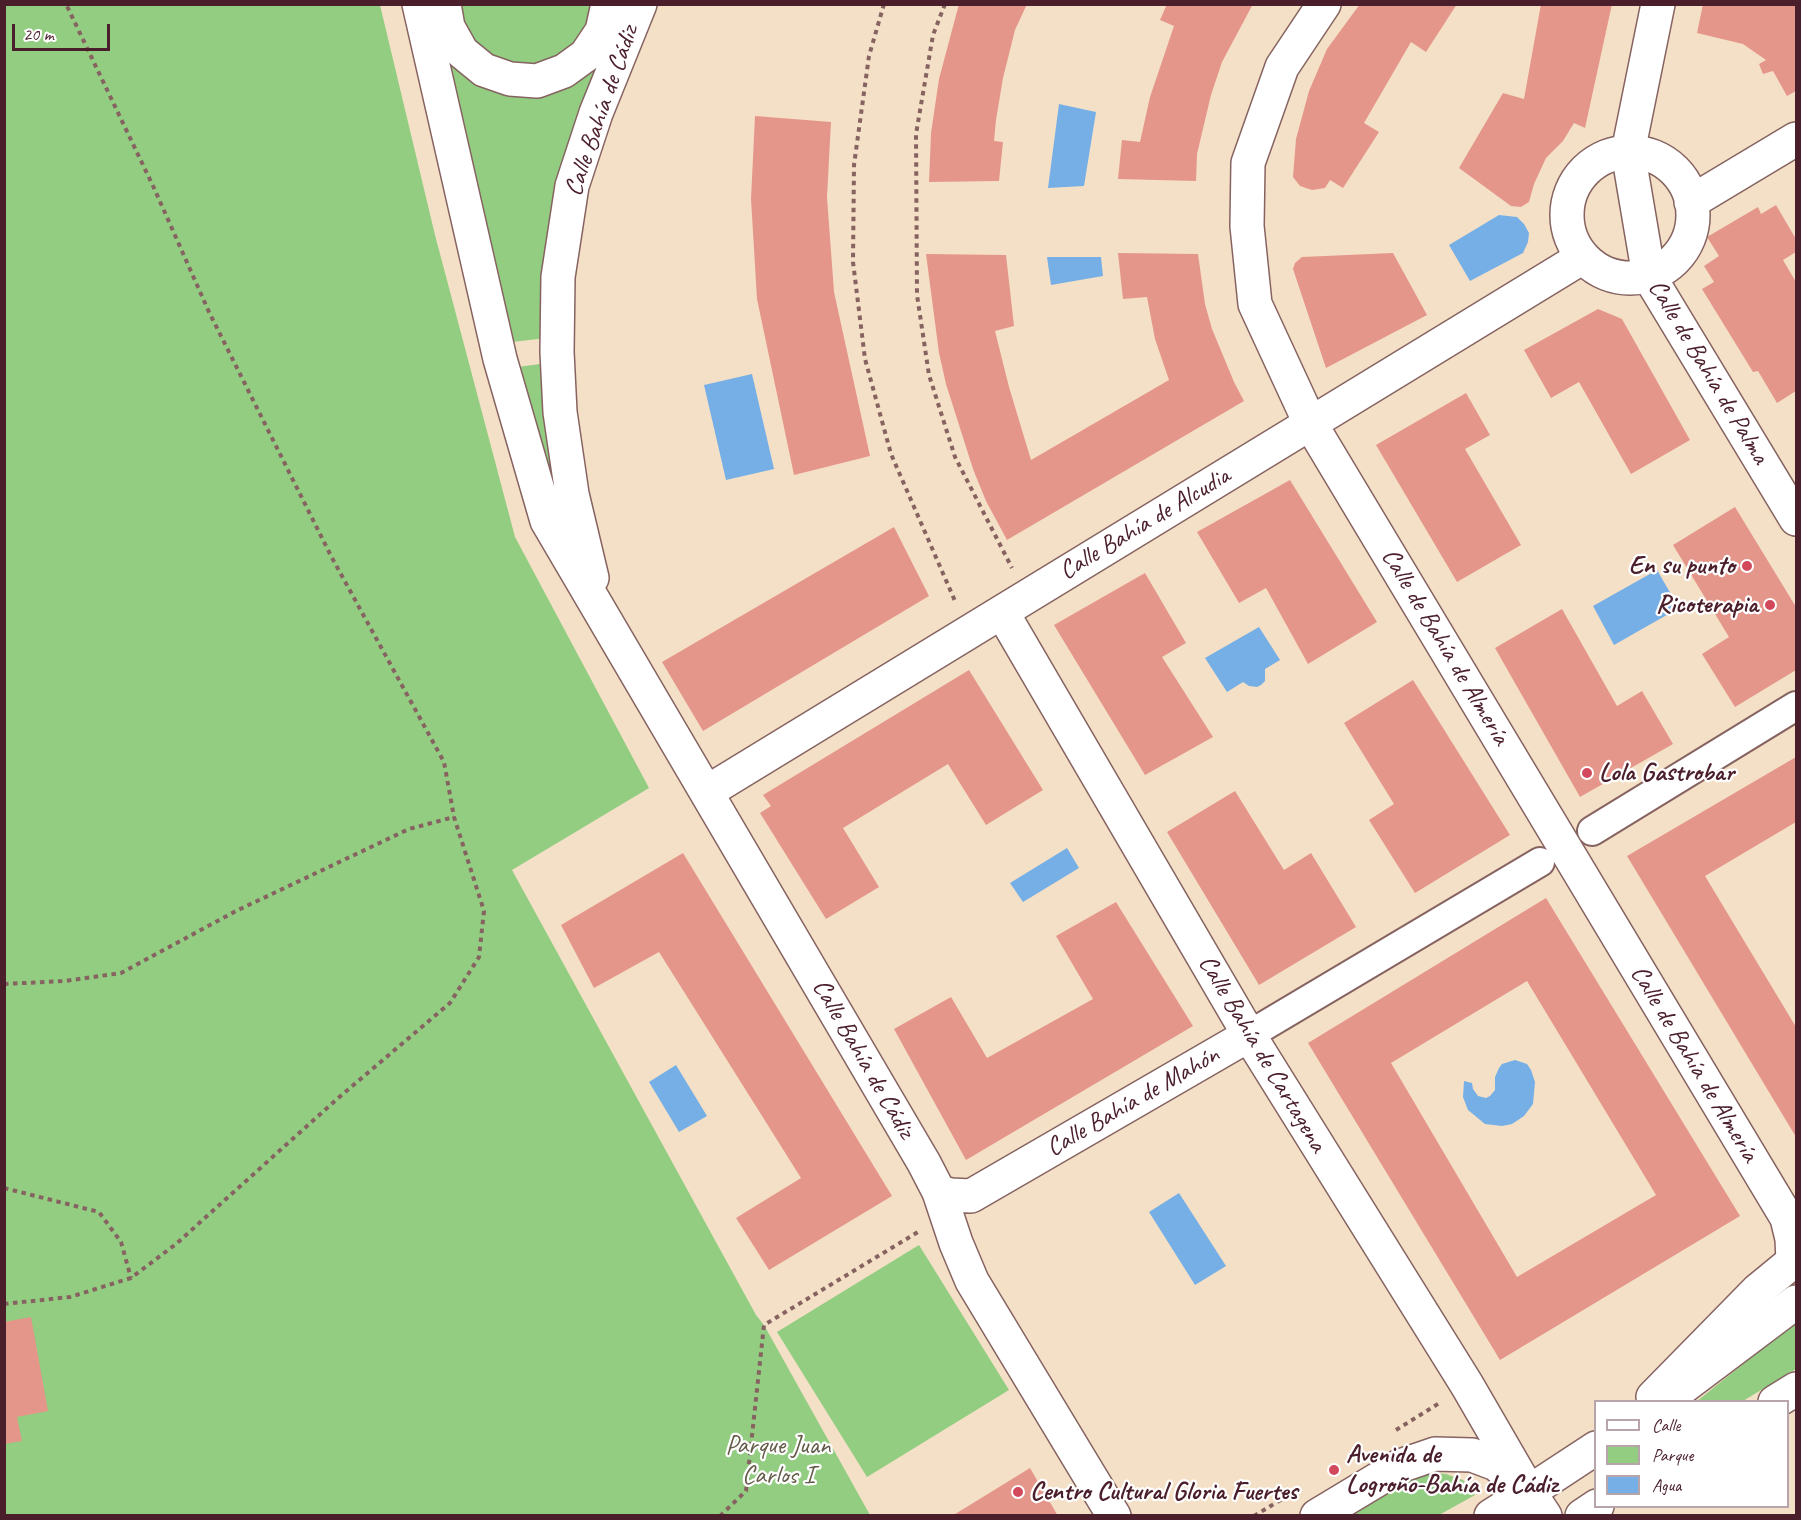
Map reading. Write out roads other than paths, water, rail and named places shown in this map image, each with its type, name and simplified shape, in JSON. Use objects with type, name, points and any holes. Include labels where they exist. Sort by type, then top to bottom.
[{"type":"street","name":"Calle Bahía de Cádiz","points":[[600,609],[572,494],[560,412],[557,352],[558,277],[572,186],[596,113],[611,26],[640,4]]},
{"type":"street","name":"Calle de Bahía de Almería","points":[[1324,4],[1282,67],[1248,163],[1247,226],[1255,304],[1311,423],[1787,1218],[1795,1260]]},
{"type":"street","name":"Calle de Bahía de Palma","points":[[1658,4],[1628,152],[1649,276],[1797,519]]},
{"type":"street","name":"Calle Bahía de Cádiz","points":[[434,17],[500,359],[547,521],[707,792],[943,1203],[972,1281],[1114,1515]]},
{"type":"street","points":[[434,17],[462,52],[483,70],[510,80],[537,81],[564,71],[586,54],[611,26]]},
{"type":"street","points":[[1691,202],[1797,139]]},
{"type":"street","points":[[1628,152],[1646,154],[1667,163],[1677,172],[1689,190],[1691,202],[1694,212],[1691,234],[1681,253],[1668,265],[1649,276],[1634,278],[1612,276],[1600,271],[1583,257],[1569,233],[1567,211],[1574,186],[1586,169],[1606,156],[1628,152]]},
{"type":"street","name":"Calle Bahía de Alcudia","points":[[707,792],[1583,257]]},
{"type":"street","name":"Calle Bahía de Cartagena","points":[[1002,612],[1249,1035],[1467,1385],[1537,1504]]},
{"type":"street","points":[[1592,831],[1797,706]]},
{"type":"street","name":"Calle Bahía de Mahón","points":[[943,1203],[977,1193],[1540,862]]},
{"type":"street","points":[[1650,1400],[1757,1292],[1795,1260]]},
{"type":"street","points":[[1664,1400],[1797,1302]]},
{"type":"street","points":[[1777,1400],[1797,1389]]},
{"type":"street","points":[[1491,1515],[1537,1504],[1594,1450]]},
{"type":"street","points":[[1317,1515],[1400,1466],[1435,1454],[1472,1455],[1496,1464],[1537,1504]]},
{"type":"water","points":[[1059,104],[1096,112],[1084,186],[1048,188]]},
{"type":"water","points":[[1499,215],[1517,217],[1529,233],[1528,242],[1523,253],[1470,281],[1449,245]]},
{"type":"water","points":[[1047,257],[1101,257],[1103,276],[1051,285]]},
{"type":"water","points":[[752,374],[774,469],[726,480],[704,385]]},
{"type":"water","points":[[1657,570],[1679,608],[1614,645],[1593,606]]},
{"type":"water","points":[[1259,627],[1280,660],[1265,669],[1265,681],[1261,685],[1249,686],[1243,682],[1227,692],[1205,658]]},
{"type":"water","points":[[1067,848],[1079,868],[1023,902],[1010,883]]},
{"type":"water","points":[[1515,1060],[1527,1064],[1531,1070],[1535,1082],[1533,1104],[1524,1116],[1512,1124],[1502,1126],[1485,1124],[1468,1110],[1463,1097],[1464,1081],[1472,1083],[1478,1096],[1486,1098],[1495,1090],[1495,1077],[1502,1064]]},
{"type":"water","points":[[676,1065],[707,1116],[679,1132],[649,1082]]},
{"type":"water","points":[[1179,1193],[1226,1266],[1195,1285],[1149,1212]]},
{"type":"place","name":"En su punto","points":[[1747,566]]},
{"type":"place","name":"Ricoterapia","points":[[1770,605]]},
{"type":"place","name":"Lola Gastrobar","points":[[1587,773]]},
{"type":"place","name":"Avenida de Logroño-Bahía de Cádiz","points":[[1334,1470]]},
{"type":"place","name":"Centro Cultural Gloria Fuertes","points":[[1018,1492]]},
{"type":"park label","name":"Parque Juan Carlos I","points":[[778,1461]]}]
